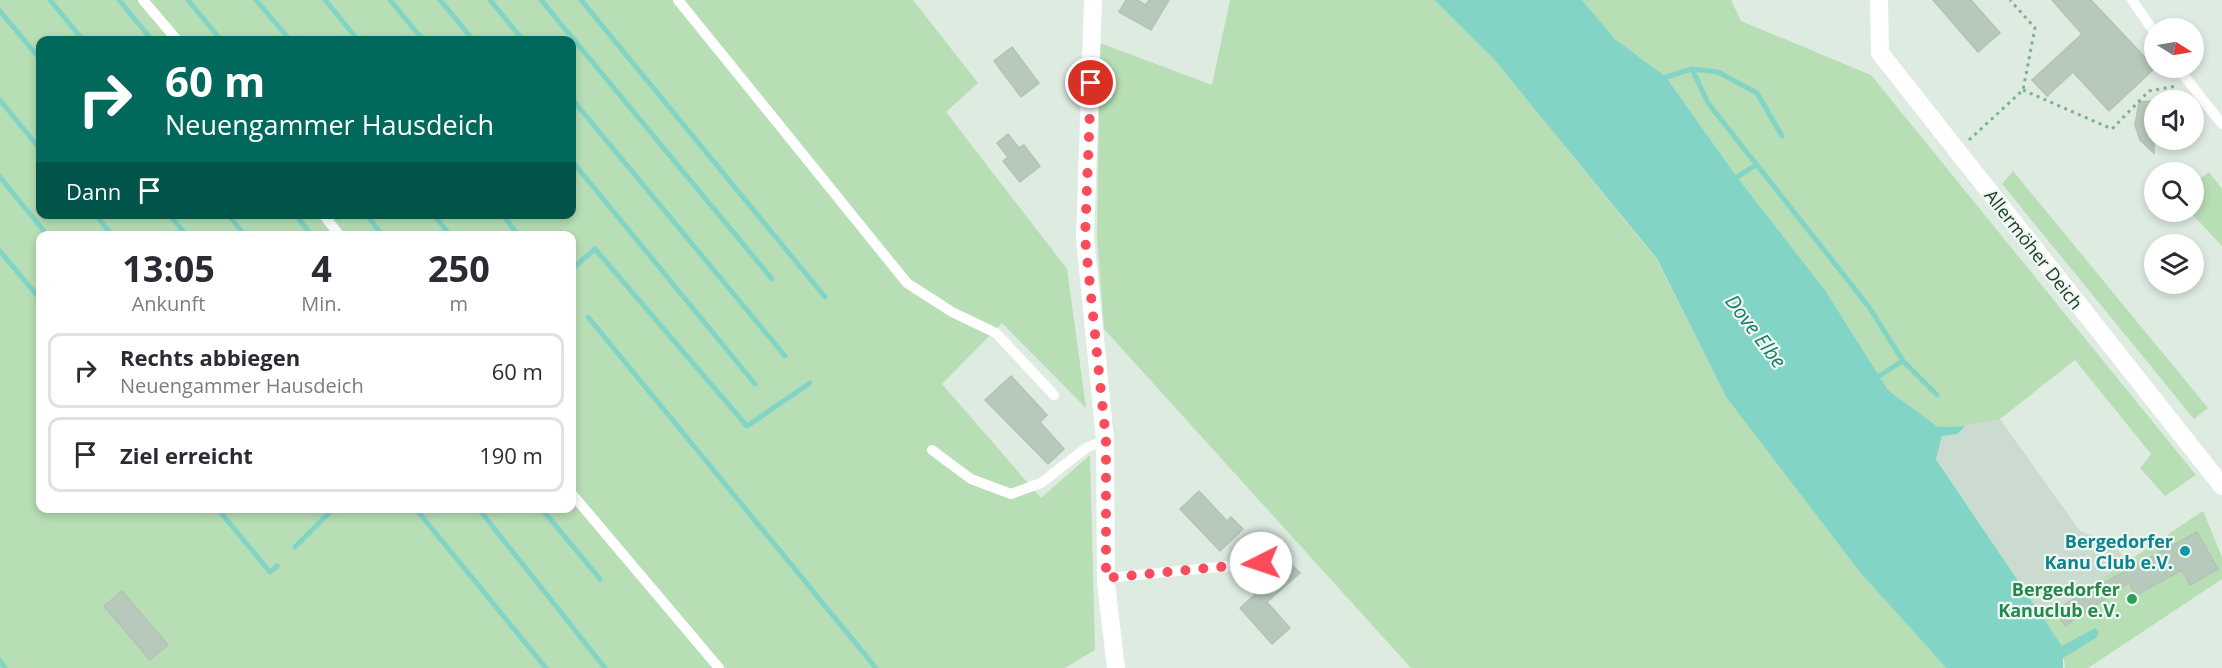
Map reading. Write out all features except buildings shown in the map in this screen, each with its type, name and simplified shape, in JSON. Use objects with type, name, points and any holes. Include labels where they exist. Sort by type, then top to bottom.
[{"type":"street","points":[[1093,0],[1085,238],[1106,440],[1106,578],[1116,668]]},
{"type":"street","name":"Allermöher Deich","points":[[1879,0],[1880,53],[2222,486]]},
{"type":"lane","points":[[143,0],[174,36]]},
{"type":"lane","points":[[678,0],[907,283],[952,312],[996,333],[1054,395]]},
{"type":"lane","points":[[2132,0],[2144,18]]},
{"type":"lane","points":[[2185,78],[2222,124]]},
{"type":"lane","points":[[327,219],[336,231]]},
{"type":"lane","points":[[932,450],[971,479],[1011,494],[1041,483],[1086,448],[1106,440]]},
{"type":"lane","points":[[576,499],[719,668]]},
{"type":"lane","points":[[1106,578],[1261,563]]},
{"type":"path","points":[[1957,152],[2023,90],[2035,28],[2010,0]]},
{"type":"path","points":[[2023,90],[2112,129],[2149,91],[2189,84]]},
{"type":"shaded area","points":[[2000,419],[2080,531],[2113,543],[2127,562],[2043,618],[1936,458],[1942,436],[1958,434],[1965,426]]},
{"type":"green space","points":[[0,0],[913,0],[978,83],[946,112],[1067,269],[1086,408],[1002,323],[942,384],[1041,498],[1090,455],[1095,650],[1065,668],[0,668]]},
{"type":"green space","points":[[1230,0],[1434,0],[1492,57],[1657,260],[1726,397],[1859,571],[1946,668],[1411,668],[1104,329],[1097,237],[1100,43],[1212,85]]},
{"type":"green space","points":[[1582,0],[1731,0],[1741,21],[1871,75],[2196,475],[2165,496],[2140,468],[2151,454],[2075,360],[2000,419],[1965,426],[1938,427],[1888,390],[1825,290],[1737,177],[1666,77],[1615,39]]},
{"type":"green space","points":[[2013,171],[2208,408],[2194,419],[2002,184]]},
{"type":"green space","points":[[2209,172],[2222,189],[2222,246],[2199,222],[2204,222],[2204,176]]},
{"type":"green space","name":"Bergedorfer Kanuclub e.V.","points":[[2203,511],[2222,557],[2222,579],[2088,668],[2065,668],[2062,646],[2043,618]]},
{"type":"water","name":"Dove Elbe","points":[[1434,0],[1582,0],[1615,39],[1666,77],[1737,177],[1825,290],[1888,390],[1938,427],[1965,426],[1958,434],[1942,436],[1936,459],[2062,646],[2095,628],[2099,633],[2096,638],[2063,658],[2063,668],[1946,668],[1859,571],[1726,397],[1657,259],[1492,57]]},
{"type":"waterway","points":[[50,0],[80,36]]},
{"type":"waterway","points":[[119,0],[149,36]]},
{"type":"waterway","points":[[188,0],[218,36]]},
{"type":"waterway","points":[[256,0],[287,36]]},
{"type":"waterway","points":[[325,0],[355,36]]},
{"type":"waterway","points":[[390,0],[420,36]]},
{"type":"waterway","points":[[440,0],[470,36]]},
{"type":"waterway","points":[[490,0],[520,36]]},
{"type":"waterway","points":[[541,0],[571,36]]},
{"type":"waterway","points":[[581,0],[825,297]]},
{"type":"waterway","points":[[0,11],[36,54]]},
{"type":"waterway","points":[[576,42],[772,279]]},
{"type":"waterway","points":[[1692,69],[1708,103],[1869,307],[1903,361],[1937,395]]},
{"type":"waterway","points":[[1666,77],[1692,69],[1718,72],[1757,93],[1782,136]]},
{"type":"waterway","points":[[0,100],[36,144]]},
{"type":"waterway","points":[[576,104],[785,356]]},
{"type":"waterway","points":[[1737,177],[1756,165]]},
{"type":"waterway","points":[[576,166],[755,384]]},
{"type":"waterway","points":[[0,177],[44,231]]},
{"type":"waterway","points":[[99,219],[109,231]]},
{"type":"waterway","points":[[173,219],[183,231]]},
{"type":"waterway","points":[[232,219],[241,231]]},
{"type":"waterway","points":[[299,219],[308,231]]},
{"type":"waterway","points":[[370,219],[379,231]]},
{"type":"waterway","points":[[437,219],[447,231]]},
{"type":"waterway","points":[[506,219],[515,231]]},
{"type":"waterway","points":[[576,266],[595,249],[747,426],[810,383]]},
{"type":"waterway","points":[[0,251],[36,294]]},
{"type":"waterway","points":[[588,317],[876,668]]},
{"type":"waterway","points":[[1879,376],[1903,361]]},
{"type":"waterway","points":[[221,513],[270,572],[277,566]]},
{"type":"waterway","points":[[295,547],[329,513]]},
{"type":"waterway","points":[[419,513],[546,668]]},
{"type":"waterway","points":[[482,513],[605,668]]},
{"type":"waterway","points":[[545,513],[600,579]]},
{"type":"waterway","points":[[0,661],[5,668]]},
{"type":"place","name":"Bergedorfer Kanu Club e.V.","points":[[2185,551]]},
{"type":"place","name":"Bergedorfer Kanuclub e.V.","points":[[2132,599]]},
{"type":"route","points":[[1091,83],[1085,238],[1106,440],[1106,578],[1261,563]]}]
